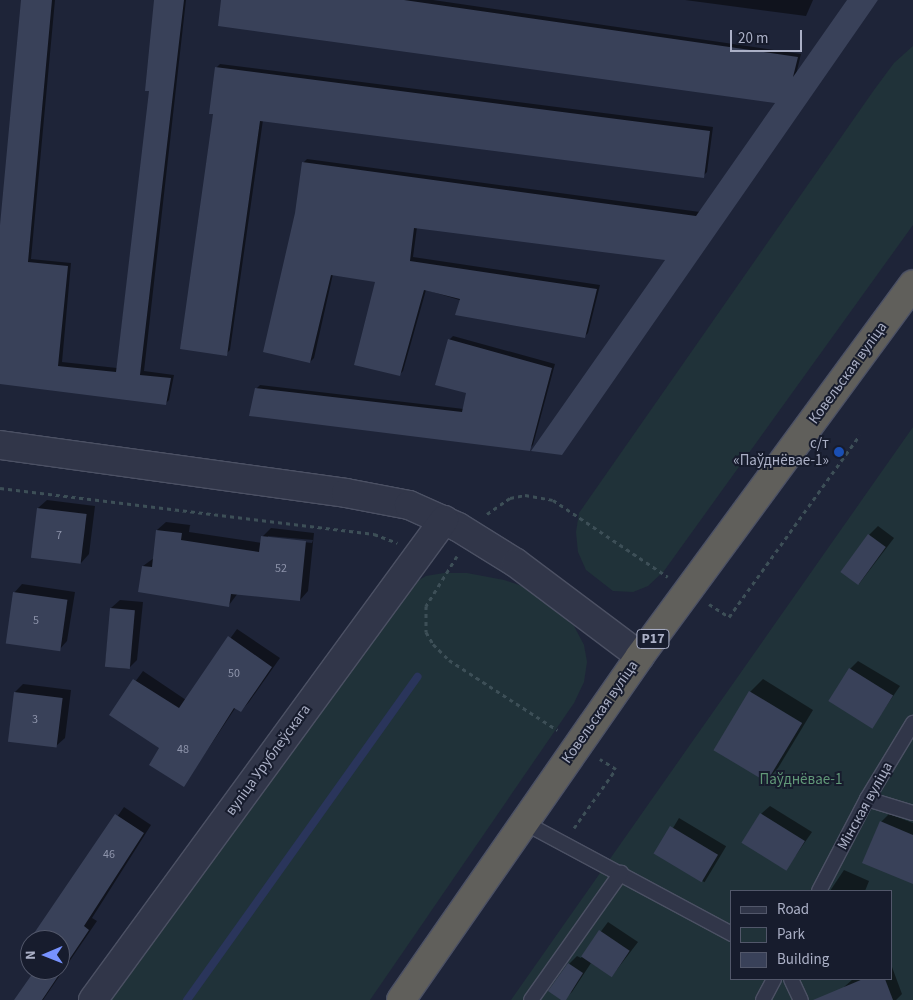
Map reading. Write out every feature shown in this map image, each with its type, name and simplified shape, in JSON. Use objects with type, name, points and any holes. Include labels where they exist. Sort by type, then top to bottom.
[{"type":"highway","name":"Ковельская вуліца","points":[[401,1000],[526,823],[578,744],[640,656],[913,284]]},
{"type":"street","points":[[0,445],[369,496],[409,505],[444,520],[472,535],[524,568],[640,656]]},
{"type":"street","name":"вуліца Урублеўскага","points":[[93,1000],[444,520]]},
{"type":"lane","name":"Мінская вуліца","points":[[820,890],[867,799],[913,723]]},
{"type":"lane","points":[[867,799],[913,813]]},
{"type":"lane","points":[[526,823],[564,841],[730,933]]},
{"type":"lane","points":[[531,1000],[621,873]]},
{"type":"lane","points":[[763,1000],[773,980]]},
{"type":"lane","points":[[791,980],[801,1000]]},
{"type":"path","points":[[564,841],[616,769],[449,660],[433,644],[426,632],[426,606],[446,570],[498,504],[524,495],[539,495],[566,506],[729,618],[860,434]]},
{"type":"path","points":[[0,488],[374,534],[418,554],[446,570]]},
{"type":"green space","points":[[913,46],[913,225],[664,571],[648,586],[633,592],[613,591],[586,570],[578,552],[576,532],[579,513],[874,90],[894,63]]},
{"type":"green space","name":"Паўднёвае-1","points":[[913,427],[913,1000],[511,1000]]},
{"type":"green space","points":[[444,573],[467,573],[504,580],[522,586],[559,612],[574,626],[584,645],[587,662],[584,682],[574,703],[370,1000],[104,1000],[411,585],[426,576]]},
{"type":"building","points":[[21,0],[52,0],[28,262],[68,266],[58,366],[116,372],[149,91],[145,91],[154,0],[184,0],[140,375],[171,378],[166,405],[0,384],[0,225]]},
{"type":"building","points":[[221,0],[404,0],[798,57],[793,77],[847,0],[878,0],[562,455],[531,451],[665,260],[414,228],[410,261],[597,289],[585,338],[455,315],[460,299],[424,290],[400,376],[354,365],[375,282],[331,275],[310,363],[263,352],[295,213],[302,162],[696,216],[775,103],[218,26]]},
{"type":"building","points":[[215,67],[710,131],[704,178],[260,121],[227,356],[180,349],[213,114],[209,114]]},
{"type":"building","points":[[448,339],[552,368],[530,451],[249,416],[255,388],[462,412],[466,393],[435,385]]},
{"type":"building","points":[[37,508],[87,514],[81,564],[31,558]]},
{"type":"building","points":[[156,530],[182,533],[181,540],[259,552],[261,536],[306,541],[300,601],[231,594],[229,607],[138,592],[142,566],[152,567]]},
{"type":"building","points":[[868,534],[886,547],[858,585],[840,572]]},
{"type":"building","points":[[13,592],[67,600],[60,651],[6,643]]},
{"type":"building","points":[[110,608],[135,610],[130,669],[105,667]]},
{"type":"building","points":[[228,636],[272,667],[241,712],[234,708],[184,787],[149,765],[159,748],[109,715],[133,679],[179,708]]},
{"type":"building","points":[[849,668],[893,696],[872,729],[828,701]]},
{"type":"building","points":[[749,691],[802,723],[767,782],[713,750]]},
{"type":"building","points":[[14,692],[63,698],[57,748],[8,742]]},
{"type":"building","points":[[760,813],[805,841],[786,871],[741,843]]},
{"type":"building","points":[[115,814],[144,833],[84,926],[89,930],[70,958],[70,930],[36,930]]},
{"type":"building","points":[[880,821],[913,835],[913,884],[862,863]]},
{"type":"building","points":[[670,826],[718,855],[702,882],[654,853]]},
{"type":"building","points":[[599,930],[630,951],[612,977],[581,957]]},
{"type":"building","points":[[568,963],[583,973],[566,1000],[561,1000],[548,991]]},
{"type":"building","points":[[28,980],[55,980],[42,1000],[14,1000]]},
{"type":"building","points":[[861,980],[885,980],[893,1000],[813,1000]]},
{"type":"waterway","points":[[187,1000],[417,677]]},
{"type":"place","name":"с/т «Паўднёвае-1»","points":[[839,452]]}]
